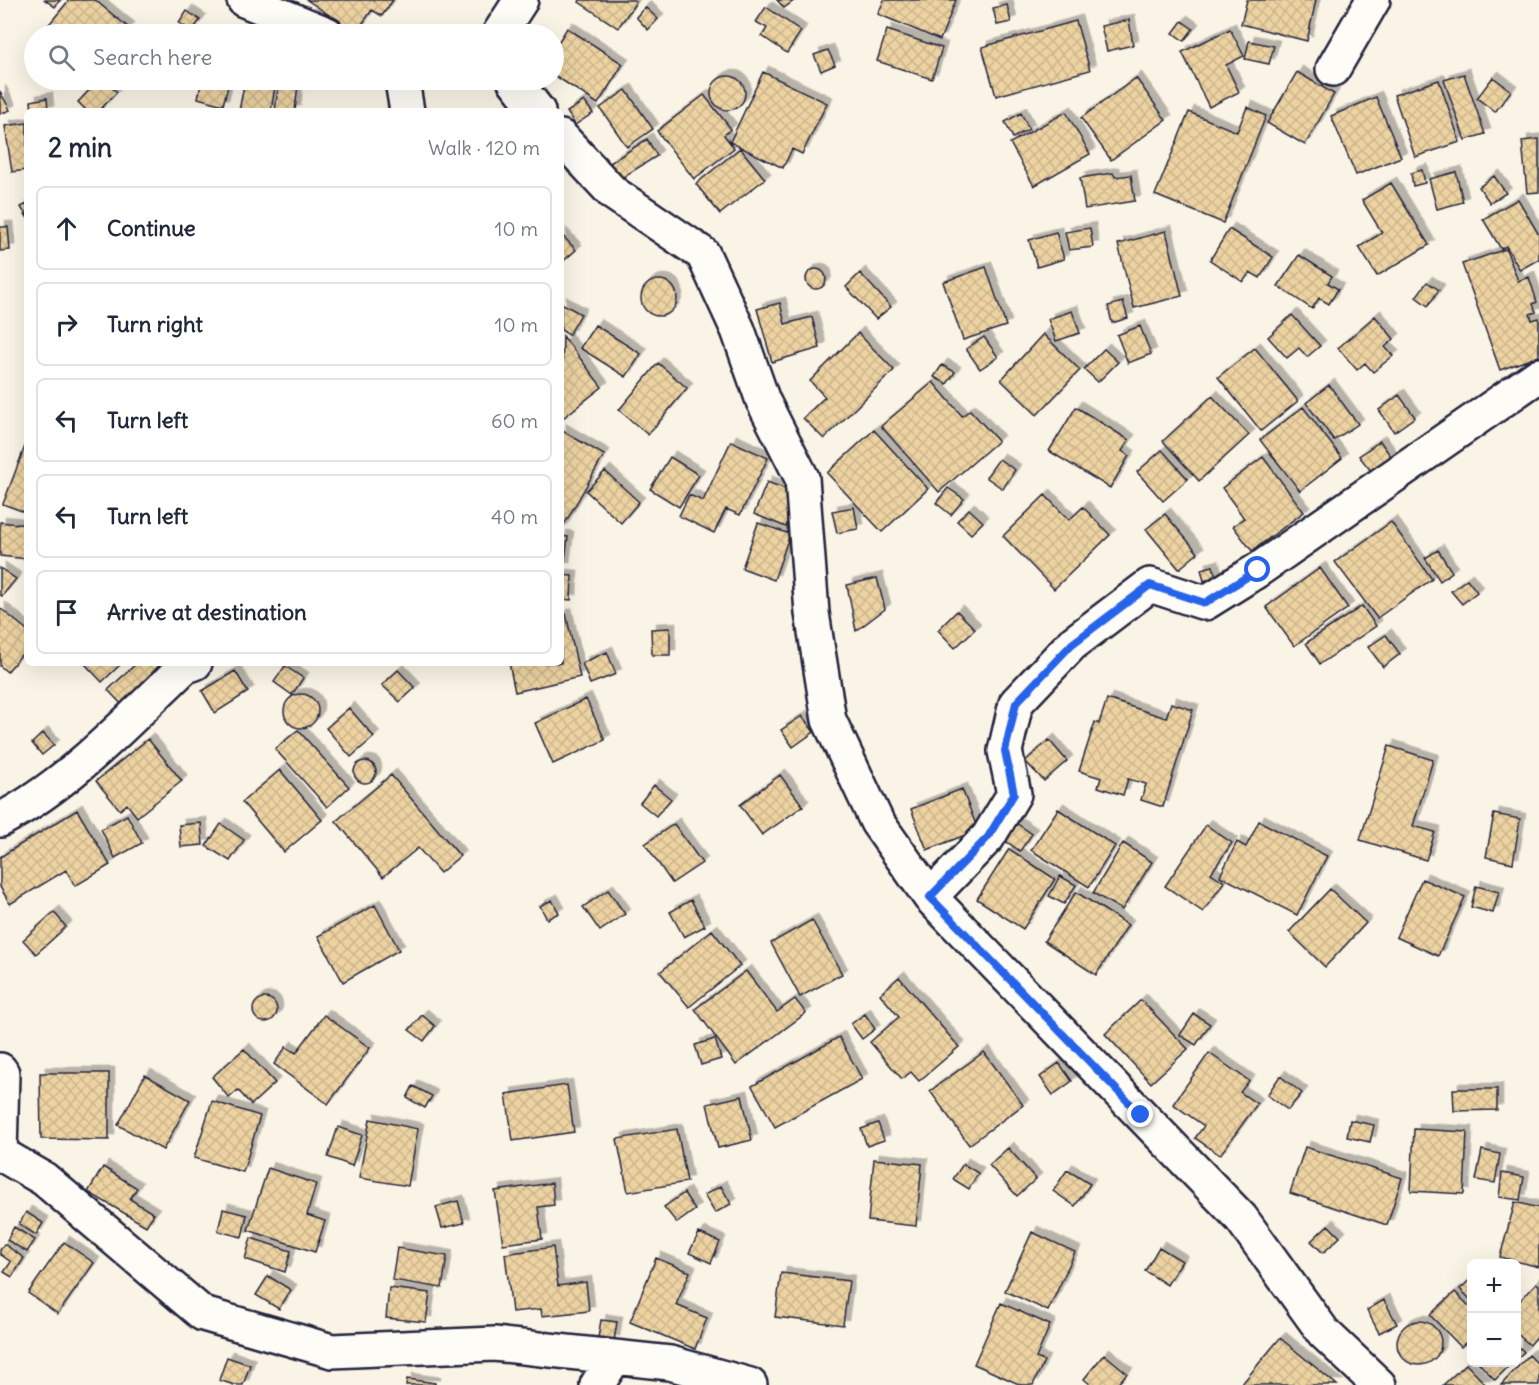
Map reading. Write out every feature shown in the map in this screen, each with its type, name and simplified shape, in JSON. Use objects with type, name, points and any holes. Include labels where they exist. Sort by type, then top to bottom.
[{"type":"street","points":[[244,0],[303,24]]},
{"type":"street","points":[[505,24],[521,0]]},
{"type":"street","points":[[1333,69],[1373,0]]},
{"type":"street","points":[[522,90],[536,108]]},
{"type":"street","points":[[564,140],[613,193],[703,254],[738,330],[763,400],[802,478],[812,613],[829,720],[877,822],[930,897],[1241,1218],[1324,1333],[1379,1385]]},
{"type":"street","points":[[930,897],[988,837],[1014,794],[1005,751],[1016,703],[1072,644],[1150,585],[1205,603],[1258,570],[1539,375]]},
{"type":"street","points":[[0,820],[27,807],[110,740],[187,666]]},
{"type":"street","points":[[0,1070],[2,1073],[0,1154],[44,1179],[203,1314],[332,1351],[494,1344],[670,1363],[750,1385]]},
{"type":"street","points":[[597,1385],[615,1357]]},
{"type":"building","points":[[45,0],[60,0],[55,7]]},
{"type":"building","points":[[69,0],[95,0],[124,24],[49,24]]},
{"type":"building","points":[[307,0],[393,0],[382,16],[372,10],[362,24],[343,24]]},
{"type":"building","points":[[580,0],[634,0],[636,2],[618,28],[579,2]]},
{"type":"building","points":[[777,0],[795,0],[784,8]]},
{"type":"building","points":[[884,0],[956,0],[940,40],[878,14]]},
{"type":"building","points":[[1247,0],[1316,0],[1307,41],[1241,24]]},
{"type":"building","points":[[1007,5],[1011,22],[997,25],[993,8]]},
{"type":"building","points":[[645,7],[658,19],[648,30],[636,17]]},
{"type":"building","points":[[766,7],[801,31],[787,53],[762,36],[767,28],[756,22]]},
{"type":"building","points":[[187,11],[200,20],[197,24],[179,23]]},
{"type":"building","points":[[1129,20],[1133,45],[1107,51],[1101,26]]},
{"type":"building","points":[[1076,21],[1090,70],[996,96],[982,47]]},
{"type":"building","points":[[1182,21],[1193,29],[1184,41],[1173,33]]},
{"type":"building","points":[[567,28],[623,64],[598,104],[564,82],[564,33]]},
{"type":"building","points":[[1230,29],[1244,56],[1226,65],[1239,92],[1209,107],[1182,52]]},
{"type":"building","points":[[887,30],[942,48],[932,79],[877,61]]},
{"type":"building","points":[[1249,41],[1274,46],[1269,64],[1245,59]]},
{"type":"building","points":[[828,50],[835,65],[821,71],[814,55]]},
{"type":"building","points":[[763,72],[827,103],[802,154],[792,149],[783,168],[730,142]]},
{"type":"building","points":[[1297,72],[1334,94],[1305,145],[1267,123]]},
{"type":"building","points":[[1464,74],[1485,134],[1465,140],[1444,80]]},
{"type":"building","points":[[728,76],[740,81],[745,93],[740,105],[728,110],[716,105],[711,93],[716,81]]},
{"type":"building","points":[[1493,77],[1511,91],[1495,112],[1477,98]]},
{"type":"building","points":[[1136,78],[1166,120],[1111,160],[1081,118]]},
{"type":"building","points":[[1439,80],[1460,142],[1415,157],[1394,95]]},
{"type":"building","points":[[89,90],[115,90],[117,92],[102,108],[84,108],[78,102]]},
{"type":"building","points":[[200,90],[227,90],[223,105],[198,98]]},
{"type":"building","points":[[243,90],[274,90],[271,108],[240,108]]},
{"type":"building","points":[[278,90],[297,90],[295,108],[275,108]]},
{"type":"building","points":[[626,90],[653,129],[627,147],[600,108]]},
{"type":"building","points":[[0,91],[10,110],[0,114]]},
{"type":"building","points":[[704,95],[731,129],[724,135],[734,148],[694,179],[657,131]]},
{"type":"building","points":[[1376,97],[1401,157],[1356,175],[1331,116]]},
{"type":"building","points":[[47,98],[48,108],[32,108],[31,101]]},
{"type":"building","points":[[584,101],[593,113],[575,125],[567,112]]},
{"type":"building","points":[[1247,107],[1266,116],[1223,223],[1155,195],[1189,112],[1237,132]]},
{"type":"building","points":[[1066,112],[1090,154],[1034,186],[1010,143]]},
{"type":"building","points":[[1021,113],[1029,129],[1013,138],[1005,122]]},
{"type":"building","points":[[24,123],[24,170],[12,172],[5,126]]},
{"type":"building","points":[[647,139],[657,156],[620,179],[610,163]]},
{"type":"building","points":[[1539,139],[1539,192],[1527,193],[1522,141]]},
{"type":"building","points":[[740,148],[765,179],[720,214],[696,184]]},
{"type":"building","points":[[1422,170],[1425,183],[1413,186],[1411,173]]},
{"type":"building","points":[[1456,172],[1463,202],[1437,209],[1429,179]]},
{"type":"building","points":[[1113,173],[1115,177],[1131,175],[1135,201],[1085,209],[1080,178]]},
{"type":"building","points":[[1494,176],[1506,193],[1490,203],[1479,187]]},
{"type":"building","points":[[1391,183],[1429,245],[1377,276],[1359,247],[1382,233],[1362,200]]},
{"type":"building","points":[[1518,199],[1539,235],[1539,259],[1520,270],[1506,246],[1501,249],[1483,219]]},
{"type":"building","points":[[0,227],[8,227],[10,250],[0,251]]},
{"type":"building","points":[[1090,228],[1093,247],[1069,250],[1065,232]]},
{"type":"building","points":[[1229,229],[1273,257],[1260,278],[1250,272],[1243,282],[1210,260]]},
{"type":"building","points":[[1166,231],[1182,296],[1134,308],[1118,244]]},
{"type":"building","points":[[1056,232],[1064,259],[1037,267],[1029,240]]},
{"type":"building","points":[[564,237],[576,250],[564,260]]},
{"type":"building","points":[[1506,249],[1518,281],[1529,277],[1537,302],[1533,304],[1536,312],[1530,314],[1532,320],[1539,318],[1539,356],[1500,370],[1462,264]]},
{"type":"building","points":[[1299,255],[1332,276],[1328,283],[1338,289],[1329,304],[1319,298],[1312,309],[1278,286]]},
{"type":"building","points":[[986,267],[1006,326],[963,340],[943,282]]},
{"type":"building","points":[[812,269],[820,269],[826,275],[826,283],[820,289],[812,289],[806,283],[806,275]]},
{"type":"building","points":[[860,273],[891,307],[876,319],[846,287]]},
{"type":"building","points":[[659,280],[672,285],[677,298],[672,311],[659,316],[646,311],[641,298],[646,285]]},
{"type":"building","points":[[1427,282],[1439,290],[1428,306],[1416,297]]},
{"type":"building","points":[[1123,302],[1128,318],[1112,323],[1108,306]]},
{"type":"building","points":[[780,303],[785,324],[812,317],[820,348],[772,362],[757,309]]},
{"type":"building","points":[[564,305],[581,314],[569,335],[564,332]]},
{"type":"building","points":[[1072,311],[1080,333],[1056,341],[1048,319]]},
{"type":"building","points":[[1292,315],[1320,346],[1307,357],[1299,348],[1287,358],[1268,337]]},
{"type":"building","points":[[1375,316],[1394,339],[1385,347],[1393,356],[1373,372],[1365,363],[1357,370],[1338,348]]},
{"type":"building","points":[[595,325],[641,354],[626,377],[580,348]]},
{"type":"building","points":[[1140,326],[1151,354],[1128,363],[1117,335]]},
{"type":"building","points":[[858,333],[894,370],[824,439],[803,418],[825,397],[810,381]]},
{"type":"building","points":[[1043,334],[1080,370],[1037,415],[1001,380]]},
{"type":"building","points":[[564,337],[602,387],[564,417]]},
{"type":"building","points":[[984,337],[998,357],[980,369],[966,349]]},
{"type":"building","points":[[1255,348],[1298,401],[1261,431],[1218,377]]},
{"type":"building","points":[[1104,349],[1118,362],[1098,382],[1084,369]]},
{"type":"building","points":[[658,363],[687,388],[648,435],[619,410]]},
{"type":"building","points":[[942,365],[955,372],[947,384],[934,377]]},
{"type":"building","points":[[933,382],[962,416],[970,410],[998,441],[939,492],[881,426]]},
{"type":"building","points":[[1329,385],[1358,424],[1334,440],[1306,403]]},
{"type":"building","points":[[1399,395],[1415,417],[1394,432],[1379,410]]},
{"type":"building","points":[[1212,396],[1249,435],[1199,481],[1163,441]]},
{"type":"building","points":[[1076,407],[1129,440],[1122,451],[1129,456],[1110,488],[1049,451]]},
{"type":"building","points":[[1303,407],[1342,458],[1300,491],[1260,440]]},
{"type":"building","points":[[874,430],[928,489],[882,532],[827,473]]},
{"type":"building","points":[[564,432],[604,455],[564,525]]},
{"type":"building","points":[[731,441],[768,458],[740,515],[726,509],[714,533],[679,516],[689,495],[703,501]]},
{"type":"building","points":[[1380,441],[1395,462],[1375,476],[1359,456]]},
{"type":"building","points":[[24,449],[24,512],[3,504]]},
{"type":"building","points":[[1162,450],[1188,479],[1163,501],[1137,472]]},
{"type":"building","points":[[670,457],[699,475],[679,507],[650,489]]},
{"type":"building","points":[[1263,457],[1304,512],[1252,551],[1233,526],[1244,518],[1222,488]]},
{"type":"building","points":[[999,459],[1015,470],[1003,489],[986,477]]},
{"type":"building","points":[[605,471],[639,502],[621,523],[586,491]]},
{"type":"building","points":[[767,482],[799,494],[786,527],[754,514]]},
{"type":"building","points":[[948,488],[964,499],[951,515],[936,503]]},
{"type":"building","points":[[1045,495],[1069,520],[1083,507],[1110,535],[1054,589],[1003,536]]},
{"type":"building","points":[[854,507],[858,529],[837,533],[832,511]]},
{"type":"building","points":[[969,509],[983,522],[971,534],[957,521]]},
{"type":"building","points":[[1165,514],[1198,553],[1179,569],[1146,529]]},
{"type":"building","points":[[0,522],[24,525],[24,559],[0,556]]},
{"type":"building","points":[[1391,522],[1432,579],[1377,618],[1335,562]]},
{"type":"building","points":[[758,523],[790,534],[774,580],[742,568]]},
{"type":"building","points":[[564,536],[568,537],[564,567]]},
{"type":"building","points":[[1438,550],[1452,572],[1440,581],[1425,558]]},
{"type":"building","points":[[1213,566],[1216,577],[1204,581],[1201,569]]},
{"type":"building","points":[[0,568],[16,579],[2,596],[0,595]]},
{"type":"building","points":[[1320,568],[1348,608],[1294,646],[1266,607]]},
{"type":"building","points":[[564,575],[572,576],[571,600],[564,599]]},
{"type":"building","points":[[877,578],[885,609],[856,631],[847,585]]},
{"type":"building","points":[[1467,579],[1477,592],[1462,604],[1451,591]]},
{"type":"building","points":[[1362,606],[1376,626],[1320,664],[1306,643]]},
{"type":"building","points":[[0,608],[24,628],[24,652],[7,672],[0,666]]},
{"type":"building","points":[[957,611],[975,629],[955,648],[938,630]]},
{"type":"building","points":[[566,614],[580,677],[515,692],[510,666],[564,666],[564,615]]},
{"type":"building","points":[[670,628],[670,655],[652,655],[651,629]]},
{"type":"building","points":[[1386,635],[1400,654],[1383,667],[1368,647]]},
{"type":"building","points":[[607,652],[616,674],[590,684],[582,663]]},
{"type":"building","points":[[87,666],[119,666],[102,682]]},
{"type":"building","points":[[134,666],[170,666],[125,708],[108,690]]},
{"type":"building","points":[[285,666],[303,678],[292,695],[274,682]]},
{"type":"building","points":[[398,670],[415,688],[400,702],[382,685]]},
{"type":"building","points":[[235,671],[248,692],[215,713],[202,691]]},
{"type":"building","points":[[301,694],[313,699],[318,711],[313,723],[301,728],[289,723],[284,711],[289,699]]},
{"type":"building","points":[[586,699],[605,740],[553,764],[535,723]]},
{"type":"building","points":[[1107,699],[1166,718],[1171,703],[1193,710],[1163,807],[1141,800],[1146,784],[1128,779],[1123,795],[1098,787],[1101,778],[1079,771],[1095,722],[1099,724]]},
{"type":"building","points":[[349,708],[374,737],[351,757],[326,728]]},
{"type":"building","points":[[802,716],[814,732],[793,747],[781,730]]},
{"type":"building","points":[[298,730],[349,787],[327,807],[275,749]]},
{"type":"building","points":[[43,733],[54,745],[42,755],[32,743]]},
{"type":"building","points":[[148,739],[182,781],[137,817],[127,804],[120,810],[96,781]]},
{"type":"building","points":[[1049,740],[1067,761],[1044,781],[1025,761]]},
{"type":"building","points":[[1389,746],[1433,760],[1413,826],[1435,832],[1426,860],[1360,840]]},
{"type":"building","points":[[365,761],[375,768],[376,772],[369,782],[365,783],[355,776],[354,772],[361,762]]},
{"type":"building","points":[[280,770],[322,820],[284,852],[242,802]]},
{"type":"building","points":[[391,775],[460,856],[440,873],[418,848],[383,877],[336,821]]},
{"type":"building","points":[[780,775],[803,806],[762,835],[740,805]]},
{"type":"building","points":[[654,785],[671,799],[656,816],[640,803]]},
{"type":"building","points":[[962,789],[978,830],[927,850],[911,809]]},
{"type":"building","points":[[1058,809],[1115,846],[1089,887],[1031,850]]},
{"type":"building","points":[[77,810],[110,865],[75,886],[66,870],[10,904],[0,887],[0,857]]},
{"type":"building","points":[[1494,814],[1520,819],[1513,863],[1486,857]]},
{"type":"building","points":[[127,815],[142,843],[115,858],[101,829]]},
{"type":"building","points":[[1259,821],[1327,856],[1297,915],[1220,876],[1237,842],[1246,847]]},
{"type":"building","points":[[201,823],[203,845],[181,847],[179,825]]},
{"type":"building","points":[[1016,823],[1032,834],[1020,851],[1004,840]]},
{"type":"building","points":[[221,824],[244,840],[230,861],[206,846]]},
{"type":"building","points":[[674,824],[702,863],[672,883],[645,844]]},
{"type":"building","points":[[1206,825],[1232,843],[1211,873],[1224,882],[1203,912],[1165,886]]},
{"type":"building","points":[[1123,843],[1152,862],[1122,910],[1093,893]]},
{"type":"building","points":[[1009,849],[1055,879],[1023,929],[977,899]]},
{"type":"building","points":[[1060,876],[1076,885],[1064,904],[1049,896]]},
{"type":"building","points":[[1422,879],[1465,897],[1438,956],[1396,937]]},
{"type":"building","points":[[1476,886],[1499,892],[1493,913],[1471,907]]},
{"type":"building","points":[[1330,889],[1366,923],[1325,967],[1289,932]]},
{"type":"building","points":[[608,890],[625,914],[600,931],[583,907]]},
{"type":"building","points":[[1076,892],[1128,925],[1096,975],[1044,941]]},
{"type":"building","points":[[552,900],[559,913],[547,919],[540,906]]},
{"type":"building","points":[[691,900],[705,926],[684,937],[670,912]]},
{"type":"building","points":[[375,905],[399,950],[343,982],[318,936]]},
{"type":"building","points":[[54,912],[66,927],[36,954],[23,940]]},
{"type":"building","points":[[812,920],[842,974],[800,997],[771,943]]},
{"type":"building","points":[[712,930],[740,966],[689,1007],[660,972]]},
{"type":"building","points":[[746,971],[777,1012],[795,999],[806,1013],[736,1065],[695,1009]]},
{"type":"building","points":[[899,977],[959,1047],[919,1081],[911,1072],[902,1079],[870,1042],[899,1017],[880,994]]},
{"type":"building","points":[[265,998],[274,1001],[277,1010],[274,1019],[265,1022],[256,1019],[253,1010],[256,1001]]},
{"type":"building","points":[[1141,1000],[1188,1049],[1151,1083],[1105,1034]]},
{"type":"building","points":[[865,1014],[875,1029],[862,1039],[851,1024]]},
{"type":"building","points":[[1194,1014],[1210,1024],[1196,1045],[1180,1035]]},
{"type":"building","points":[[324,1015],[370,1048],[328,1104],[274,1064],[286,1047],[296,1053]]},
{"type":"building","points":[[422,1015],[435,1026],[424,1041],[409,1030]]},
{"type":"building","points":[[839,1037],[862,1079],[775,1127],[752,1086]]},
{"type":"building","points":[[715,1039],[721,1059],[701,1065],[695,1045]]},
{"type":"building","points":[[244,1049],[275,1083],[251,1105],[238,1090],[229,1098],[212,1077]]},
{"type":"building","points":[[984,1052],[1023,1105],[969,1145],[930,1091]]},
{"type":"building","points":[[1209,1053],[1249,1081],[1240,1092],[1257,1104],[1220,1155],[1195,1138],[1204,1126],[1173,1104]]},
{"type":"building","points":[[1059,1063],[1072,1081],[1053,1095],[1040,1077]]},
{"type":"building","points":[[40,1073],[109,1073],[109,1140],[41,1139]]},
{"type":"building","points":[[145,1075],[190,1100],[163,1150],[118,1125]]},
{"type":"building","points":[[1280,1076],[1302,1093],[1288,1110],[1267,1095]]},
{"type":"building","points":[[567,1085],[574,1132],[513,1141],[506,1094]]},
{"type":"building","points":[[413,1086],[432,1096],[425,1108],[407,1098]]},
{"type":"building","points":[[1453,1089],[1497,1089],[1497,1110],[1454,1111]]},
{"type":"building","points":[[742,1096],[752,1140],[718,1148],[707,1104]]},
{"type":"building","points":[[212,1101],[260,1116],[243,1172],[194,1158]]},
{"type":"building","points":[[370,1119],[418,1129],[408,1186],[359,1178]]},
{"type":"building","points":[[1350,1120],[1374,1125],[1370,1142],[1347,1137]]},
{"type":"building","points":[[878,1123],[884,1140],[867,1146],[861,1129]]},
{"type":"building","points":[[338,1127],[362,1135],[352,1166],[328,1157]]},
{"type":"building","points":[[677,1129],[687,1182],[628,1192],[617,1139]]},
{"type":"building","points":[[1414,1129],[1467,1132],[1464,1194],[1411,1191]]},
{"type":"building","points":[[1305,1147],[1402,1178],[1387,1225],[1290,1193]]},
{"type":"building","points":[[1008,1148],[1036,1179],[1017,1196],[989,1165]]},
{"type":"building","points":[[1482,1150],[1500,1154],[1495,1183],[1476,1180]]},
{"type":"building","points":[[874,1159],[922,1164],[916,1226],[868,1221]]},
{"type":"building","points":[[963,1164],[978,1173],[969,1189],[953,1179]]},
{"type":"building","points":[[103,1167],[137,1188],[130,1199],[154,1214],[146,1226],[88,1192]]},
{"type":"building","points":[[268,1168],[316,1184],[307,1215],[325,1221],[315,1252],[248,1230]]},
{"type":"building","points":[[1067,1170],[1090,1184],[1075,1206],[1053,1191]]},
{"type":"building","points":[[1502,1173],[1524,1177],[1520,1200],[1499,1197]]},
{"type":"building","points":[[552,1183],[554,1205],[538,1207],[542,1239],[503,1244],[495,1191]]},
{"type":"building","points":[[721,1186],[731,1204],[715,1213],[704,1195]]},
{"type":"building","points":[[684,1193],[695,1210],[677,1223],[664,1207]]},
{"type":"building","points":[[458,1201],[464,1223],[442,1228],[436,1207]]},
{"type":"building","points":[[1515,1202],[1539,1208],[1539,1267],[1521,1262],[1521,1259],[1500,1257]]},
{"type":"building","points":[[223,1209],[247,1215],[242,1237],[218,1231]]},
{"type":"building","points":[[26,1212],[43,1223],[36,1235],[19,1224]]},
{"type":"building","points":[[1328,1225],[1340,1237],[1323,1253],[1311,1241]]},
{"type":"building","points":[[14,1227],[35,1240],[27,1252],[7,1240]]},
{"type":"building","points":[[1032,1232],[1075,1252],[1048,1311],[1005,1291]]},
{"type":"building","points":[[699,1233],[720,1242],[711,1263],[689,1253]]},
{"type":"building","points":[[251,1238],[291,1251],[285,1272],[245,1259]]},
{"type":"building","points":[[64,1242],[94,1263],[58,1314],[28,1293]]},
{"type":"building","points":[[4,1244],[24,1258],[12,1277],[4,1272],[11,1262],[0,1254]]},
{"type":"building","points":[[553,1247],[558,1286],[586,1282],[589,1311],[542,1316],[541,1309],[512,1312],[505,1254]]},
{"type":"building","points":[[1159,1247],[1182,1261],[1167,1285],[1145,1271]]},
{"type":"building","points":[[397,1248],[447,1256],[442,1288],[392,1280]]},
{"type":"building","points":[[656,1258],[690,1272],[676,1305],[707,1318],[695,1349],[630,1322]]},
{"type":"building","points":[[781,1273],[849,1281],[843,1325],[775,1317]]},
{"type":"building","points":[[268,1276],[291,1290],[279,1309],[256,1295]]},
{"type":"building","points":[[1467,1283],[1467,1296],[1460,1289]]},
{"type":"building","points":[[1536,1283],[1539,1285],[1539,1334],[1530,1345],[1521,1337],[1521,1300]]},
{"type":"building","points":[[389,1288],[430,1293],[426,1322],[386,1318]]},
{"type":"building","points":[[1455,1292],[1467,1304],[1467,1342],[1461,1347],[1430,1315]]},
{"type":"building","points":[[1384,1300],[1397,1324],[1379,1333],[1367,1310]]},
{"type":"building","points":[[1001,1303],[1050,1325],[1036,1358],[1044,1361],[1033,1385],[1021,1385],[974,1364]]},
{"type":"building","points":[[601,1320],[617,1322],[614,1341],[598,1338]]},
{"type":"building","points":[[1419,1321],[1434,1328],[1441,1343],[1434,1358],[1419,1365],[1404,1358],[1397,1343],[1404,1328]]},
{"type":"building","points":[[1280,1338],[1337,1385],[1241,1385]]},
{"type":"building","points":[[1104,1354],[1127,1373],[1117,1385],[1091,1385],[1084,1379]]},
{"type":"building","points":[[1529,1355],[1539,1365],[1539,1385],[1501,1385],[1518,1367],[1521,1367],[1521,1364]]},
{"type":"building","points":[[227,1357],[250,1365],[243,1385],[234,1385],[219,1380]]},
{"type":"building","points":[[1466,1364],[1486,1385],[1443,1385]]},
{"type":"building","points":[[1483,1367],[1508,1367],[1495,1380]]},
{"type":"building","points":[[407,1379],[435,1383],[435,1385],[406,1385]]},
{"type":"route","points":[[1141,1115],[930,897],[988,837],[1014,794],[1005,751],[1016,703],[1072,644],[1150,585],[1205,603],[1258,570]]}]
